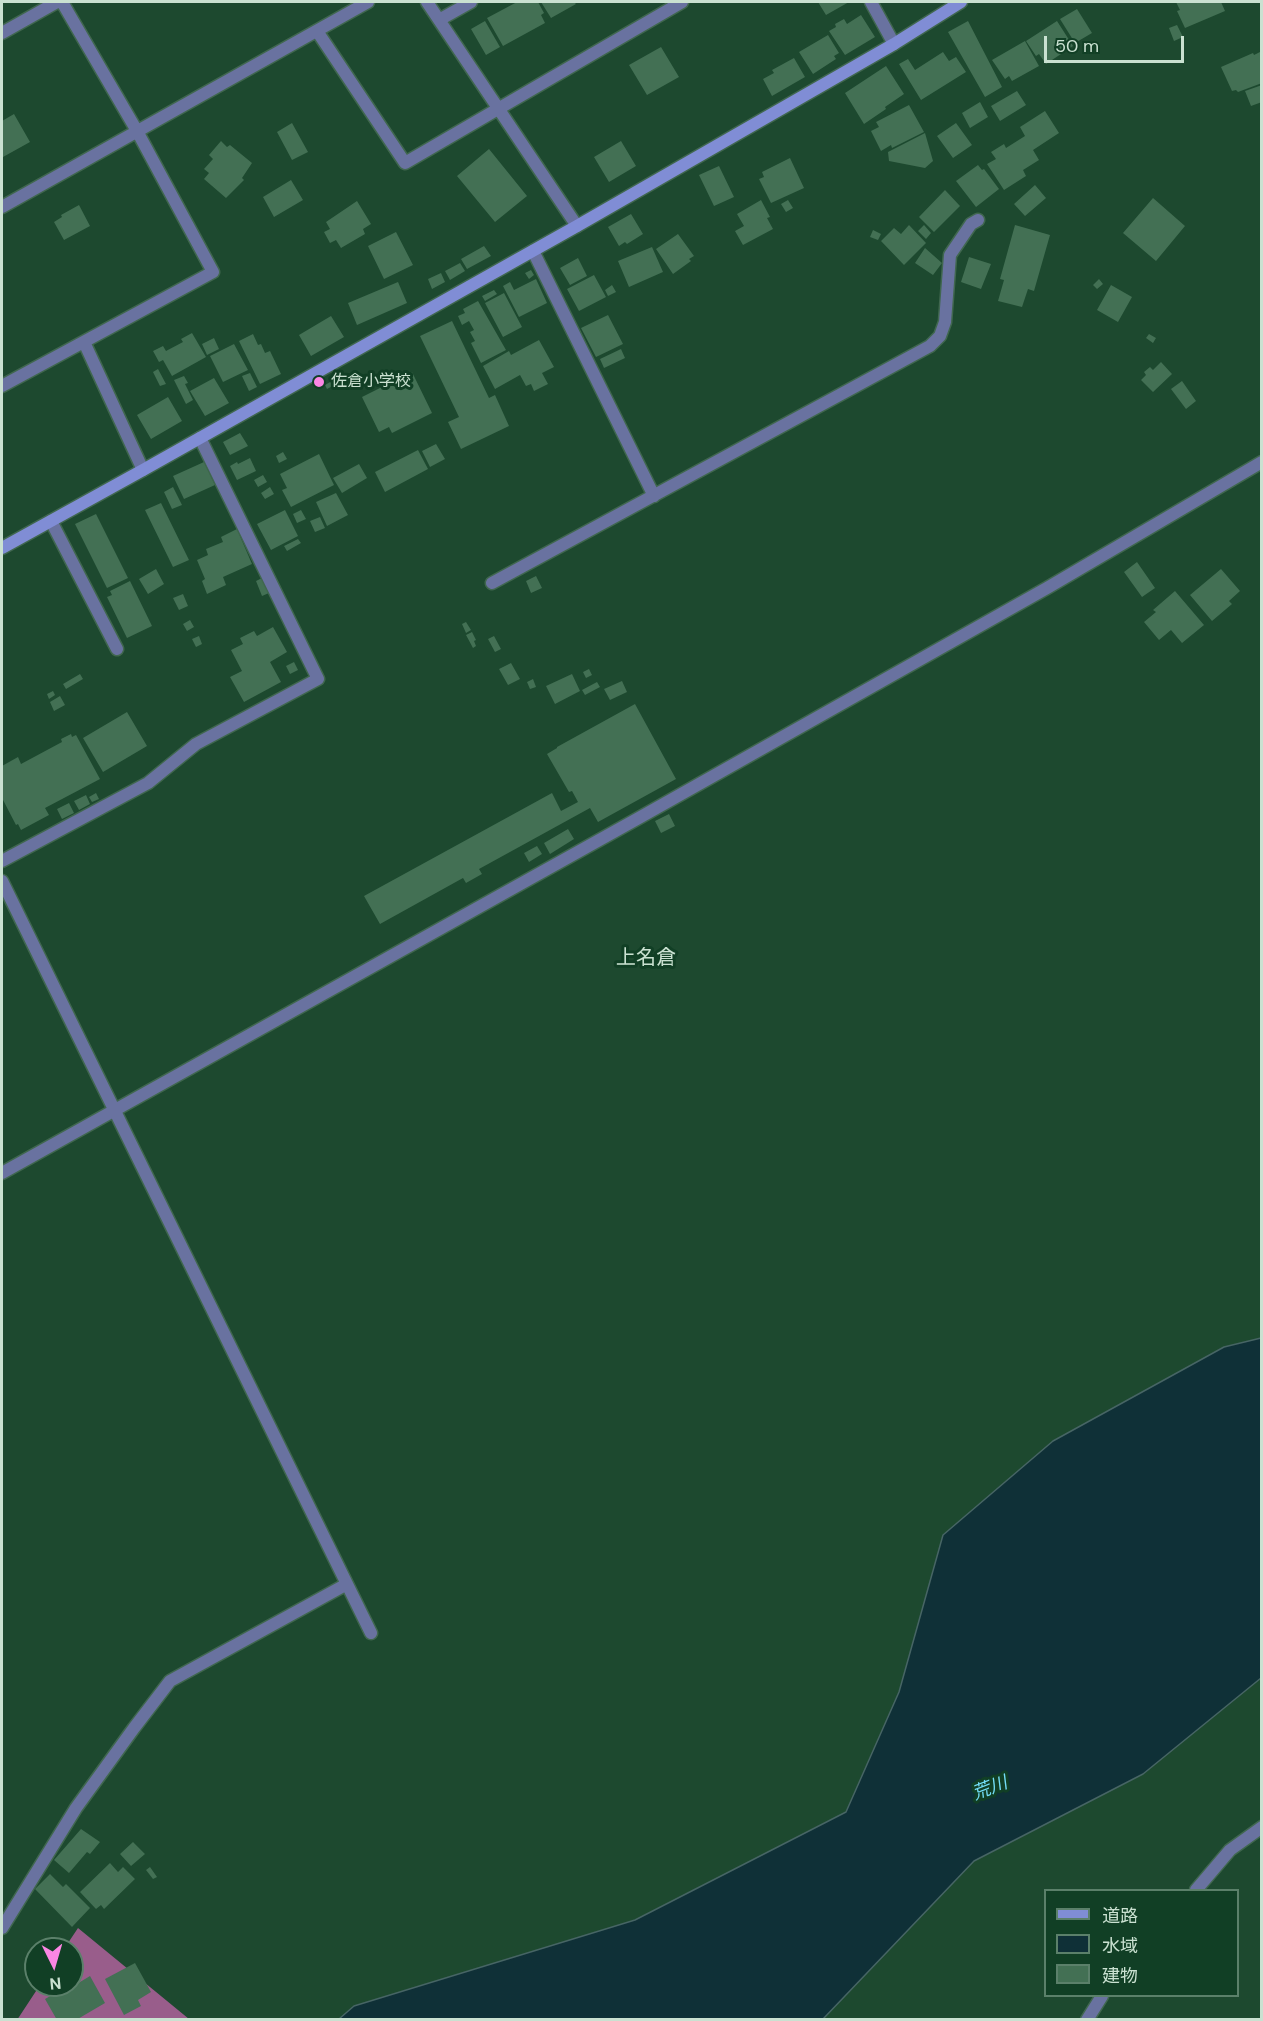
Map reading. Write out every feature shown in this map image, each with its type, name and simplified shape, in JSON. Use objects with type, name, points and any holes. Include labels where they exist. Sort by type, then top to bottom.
[{"type":"street","points":[[2,33],[57,2]]},
{"type":"street","points":[[2,386],[213,272],[137,131],[62,2]]},
{"type":"street","points":[[2,207],[368,2]]},
{"type":"street","points":[[426,2],[577,226]]},
{"type":"street","points":[[439,20],[471,2]]},
{"type":"street","points":[[656,2],[663,13]]},
{"type":"street","points":[[317,31],[405,163],[682,2]]},
{"type":"street","points":[[871,2],[894,44]]},
{"type":"street","points":[[2,548],[577,226],[894,44],[962,2]]},
{"type":"street","points":[[492,583],[930,346],[940,336],[945,322],[950,255],[970,224],[978,220]]},
{"type":"street","points":[[533,251],[654,496]]},
{"type":"street","points":[[84,342],[143,470]]},
{"type":"street","points":[[2,861],[148,783],[196,744],[318,679],[200,438]]},
{"type":"street","points":[[2,1173],[1047,588],[1262,462]]},
{"type":"street","points":[[51,521],[117,649]]},
{"type":"street","points":[[2,881],[371,1634]]},
{"type":"street","points":[[2,1928],[76,1808],[170,1681],[347,1584]]},
{"type":"street","points":[[1197,1889],[1230,1850],[1262,1827]]},
{"type":"street","points":[[1087,2019],[1101,1997]]},
{"type":"shaded area","points":[[78,1928],[189,2019],[17,2020],[32,1997],[84,1997],[84,1937],[72,1937]]},
{"type":"water","name":"荒川","points":[[1261,1338],[1261,1678],[1143,1774],[974,1861],[823,2019],[339,2019],[354,2006],[635,1920],[846,1812],[899,1692],[943,1535],[1053,1441],[1224,1347]]},
{"type":"building","points":[[517,2],[538,2],[544,13],[541,15],[545,23],[503,46],[487,18]]},
{"type":"building","points":[[541,2],[574,2],[576,4],[551,18]]},
{"type":"building","points":[[818,2],[849,2],[826,15]]},
{"type":"building","points":[[1176,2],[1221,2],[1225,11],[1185,28],[1177,11],[1180,10]]},
{"type":"building","points":[[1077,9],[1092,33],[1075,43],[1060,19]]},
{"type":"building","points":[[861,15],[875,37],[845,55],[829,31],[844,19],[847,24]]},
{"type":"building","points":[[485,21],[500,47],[486,55],[471,29]]},
{"type":"building","points":[[968,21],[1002,87],[985,97],[948,32]]},
{"type":"building","points":[[1057,21],[1073,46],[1046,64],[1039,54],[1036,56],[1026,41]]},
{"type":"building","points":[[1177,25],[1183,37],[1174,41],[1169,28]]},
{"type":"building","points":[[828,35],[839,53],[834,56],[836,59],[813,74],[799,52]]},
{"type":"building","points":[[1025,41],[1039,66],[1012,81],[1009,76],[1005,79],[992,60]]},
{"type":"building","points":[[661,47],[679,77],[647,95],[629,65]]},
{"type":"building","points":[[943,52],[949,61],[956,57],[966,72],[921,100],[899,64],[908,59],[915,70]]},
{"type":"building","points":[[1260,52],[1262,83],[1238,92],[1232,91],[1221,67]]},
{"type":"building","points":[[794,58],[805,77],[772,96],[763,79],[774,73],[772,70]]},
{"type":"building","points":[[886,66],[904,94],[864,124],[845,93]]},
{"type":"building","points":[[1262,85],[1262,102],[1251,106],[1245,91]]},
{"type":"building","points":[[1017,91],[1026,105],[1000,121],[991,106]]},
{"type":"building","points":[[980,102],[988,117],[970,128],[962,113]]},
{"type":"building","points":[[909,105],[924,132],[881,151],[871,131],[879,127],[876,122]]},
{"type":"building","points":[[1045,111],[1059,133],[1033,150],[1039,160],[1023,170],[1026,176],[1004,190],[987,164],[996,159],[991,152],[1004,144],[1006,148],[1025,136],[1020,127]]},
{"type":"building","points":[[14,114],[30,142],[3,157],[2,121]]},
{"type":"building","points":[[292,123],[308,152],[292,160],[277,132]]},
{"type":"building","points":[[956,123],[972,145],[953,158],[937,136]]},
{"type":"building","points":[[925,133],[933,161],[925,168],[889,161],[888,152]]},
{"type":"building","points":[[221,141],[227,147],[230,145],[252,163],[242,178],[244,180],[226,198],[204,179],[209,173],[204,169],[213,159],[209,155]]},
{"type":"building","points":[[621,141],[636,166],[609,182],[594,157]]},
{"type":"building","points":[[489,149],[527,196],[495,222],[457,176]]},
{"type":"building","points":[[790,158],[804,188],[771,203],[759,179],[764,177],[762,172]]},
{"type":"building","points":[[978,165],[982,170],[984,169],[999,189],[976,207],[956,181]]},
{"type":"building","points":[[719,166],[734,197],[714,206],[699,175]]},
{"type":"building","points":[[291,180],[303,200],[274,217],[263,197]]},
{"type":"building","points":[[1035,185],[1046,198],[1025,216],[1014,204]]},
{"type":"building","points":[[945,190],[960,206],[934,232],[919,217]]},
{"type":"building","points":[[1153,198],[1185,226],[1156,261],[1123,233]]},
{"type":"building","points":[[761,200],[770,217],[767,218],[773,229],[743,245],[735,231],[744,226],[737,214]]},
{"type":"building","points":[[788,200],[793,208],[786,212],[781,204]]},
{"type":"building","points":[[357,201],[371,224],[363,229],[365,234],[341,248],[336,240],[330,243],[324,232],[330,229],[326,222]]},
{"type":"building","points":[[79,205],[90,226],[64,240],[54,222],[62,217],[61,215]]},
{"type":"building","points":[[631,214],[643,234],[619,246],[608,227]]},
{"type":"building","points":[[909,225],[926,243],[904,265],[881,241],[894,228],[901,234]]},
{"type":"building","points":[[924,225],[931,233],[926,239],[918,231]]},
{"type":"building","points":[[1015,225],[1050,235],[1034,291],[1028,289],[1022,307],[998,301],[1004,280],[1000,279]]},
{"type":"building","points":[[873,230],[881,234],[878,240],[870,237]]},
{"type":"building","points":[[396,232],[413,265],[384,279],[368,246]]},
{"type":"building","points":[[678,234],[694,256],[689,259],[691,261],[673,274],[656,249]]},
{"type":"building","points":[[484,246],[491,256],[467,269],[461,259]]},
{"type":"building","points":[[652,247],[663,272],[629,287],[618,261]]},
{"type":"building","points":[[925,248],[942,263],[933,275],[915,263]]},
{"type":"building","points":[[969,257],[991,264],[981,289],[961,282]]},
{"type":"building","points":[[578,258],[587,276],[570,285],[560,268]]},
{"type":"building","points":[[460,263],[465,271],[450,280],[445,271]]},
{"type":"building","points":[[531,270],[534,275],[529,279],[525,273]]},
{"type":"building","points":[[441,273],[445,282],[432,289],[428,279]]},
{"type":"building","points":[[594,275],[606,297],[579,311],[567,289]]},
{"type":"building","points":[[536,279],[547,303],[519,317],[503,286],[510,282],[514,290]]},
{"type":"building","points":[[1099,279],[1103,284],[1097,289],[1093,285]]},
{"type":"building","points":[[398,282],[407,303],[357,325],[348,303]]},
{"type":"building","points":[[612,285],[616,292],[608,296],[605,290]]},
{"type":"building","points":[[1111,285],[1132,297],[1118,322],[1097,310]]},
{"type":"building","points":[[494,290],[497,294],[485,301],[482,296]]},
{"type":"building","points":[[504,293],[522,327],[503,337],[485,303]]},
{"type":"building","points":[[478,301],[506,350],[481,363],[471,343],[475,341],[470,332],[474,330],[469,321],[462,325],[458,316],[465,313],[463,309]]},
{"type":"building","points":[[608,315],[623,344],[596,357],[581,328]]},
{"type":"building","points":[[331,316],[344,337],[311,356],[299,335]]},
{"type":"building","points":[[452,321],[489,398],[495,395],[509,426],[461,449],[448,422],[459,417],[420,336]]},
{"type":"building","points":[[192,333],[206,357],[172,376],[163,360],[159,362],[153,351],[163,346],[166,351],[183,342],[181,339]]},
{"type":"building","points":[[253,334],[265,353],[270,351],[281,374],[260,384],[239,341]]},
{"type":"building","points":[[1149,334],[1156,338],[1153,343],[1146,338]]},
{"type":"building","points":[[214,338],[219,349],[207,355],[202,344]]},
{"type":"building","points":[[539,340],[554,367],[542,373],[548,384],[534,391],[531,384],[526,386],[520,375],[495,389],[483,366],[509,351],[511,355]]},
{"type":"building","points":[[234,344],[248,370],[223,382],[210,356]]},
{"type":"building","points":[[621,349],[625,358],[604,368],[600,359]]},
{"type":"building","points":[[1161,362],[1172,374],[1153,392],[1141,380],[1146,375],[1144,372],[1150,367],[1153,370]]},
{"type":"building","points":[[158,369],[166,384],[160,386],[153,372]]},
{"type":"building","points":[[412,372],[432,413],[392,433],[389,427],[379,432],[362,397]]},
{"type":"building","points":[[250,373],[257,387],[249,391],[242,376]]},
{"type":"building","points":[[184,376],[188,383],[185,384],[193,400],[186,404],[174,380]]},
{"type":"building","points":[[339,377],[342,381],[327,389],[325,385]]},
{"type":"building","points":[[214,378],[229,403],[205,416],[190,391]]},
{"type":"building","points":[[1182,381],[1196,401],[1186,409],[1171,389]]},
{"type":"building","points":[[168,397],[182,421],[151,439],[137,415]]},
{"type":"building","points":[[240,433],[248,446],[230,455],[223,442]]},
{"type":"building","points":[[436,444],[445,459],[430,467],[422,451]]},
{"type":"building","points":[[418,450],[428,469],[385,492],[375,472]]},
{"type":"building","points":[[283,452],[287,459],[279,463],[276,456]]},
{"type":"building","points":[[319,454],[334,485],[291,507],[282,490],[287,488],[280,474]]},
{"type":"building","points":[[250,458],[256,471],[237,480],[230,466]]},
{"type":"building","points":[[204,462],[215,485],[184,499],[173,476]]},
{"type":"building","points":[[359,464],[367,478],[342,493],[333,478]]},
{"type":"building","points":[[263,475],[267,482],[258,487],[254,480]]},
{"type":"building","points":[[173,487],[182,505],[172,509],[164,492]]},
{"type":"building","points":[[270,487],[274,494],[265,499],[261,493]]},
{"type":"building","points":[[336,493],[348,515],[327,526],[316,502]]},
{"type":"building","points":[[161,503],[189,560],[173,567],[145,510]]},
{"type":"building","points":[[285,510],[298,536],[271,550],[257,524]]},
{"type":"building","points":[[301,510],[306,519],[297,523],[293,514]]},
{"type":"building","points":[[96,514],[128,578],[107,588],[75,524]]},
{"type":"building","points":[[320,517],[325,528],[315,532],[310,521]]},
{"type":"building","points":[[237,529],[252,564],[223,577],[226,585],[207,594],[202,581],[205,579],[197,560],[208,555],[206,549],[223,542],[221,537]]},
{"type":"building","points":[[298,539],[301,543],[287,551],[284,546]]},
{"type":"building","points":[[1137,562],[1155,588],[1142,597],[1124,572]]},
{"type":"building","points":[[156,569],[164,584],[148,594],[139,579]]},
{"type":"building","points":[[1221,569],[1240,591],[1229,601],[1232,604],[1212,621],[1190,595]]},
{"type":"building","points":[[536,576],[542,588],[531,593],[526,581]]},
{"type":"building","points":[[262,578],[269,593],[262,596],[256,581]]},
{"type":"building","points":[[130,581],[152,626],[127,638],[107,597],[112,595],[110,591]]},
{"type":"building","points":[[1175,591],[1204,625],[1182,643],[1171,630],[1159,640],[1144,622],[1156,612],[1153,610]]},
{"type":"building","points":[[183,594],[188,606],[179,610],[173,598]]},
{"type":"building","points":[[190,620],[194,627],[187,631],[183,624]]},
{"type":"building","points":[[466,622],[471,630],[466,633],[462,624]]},
{"type":"building","points":[[273,627],[287,652],[270,662],[281,682],[244,702],[230,677],[242,671],[231,650],[243,644],[240,638],[254,631],[257,636]]},
{"type":"building","points":[[472,632],[476,640],[474,641],[476,646],[473,648],[466,635]]},
{"type":"building","points":[[199,636],[202,644],[196,647],[192,639]]},
{"type":"building","points":[[494,636],[501,649],[495,652],[488,639]]},
{"type":"building","points":[[294,662],[298,670],[290,674],[286,666]]},
{"type":"building","points":[[511,663],[520,679],[508,685],[499,669]]},
{"type":"building","points":[[589,669],[592,675],[586,678],[583,672]]},
{"type":"building","points":[[80,674],[83,679],[66,689],[63,684]]},
{"type":"building","points":[[572,674],[580,691],[555,704],[546,686]]},
{"type":"building","points":[[533,679],[536,687],[530,689],[527,682]]},
{"type":"building","points":[[622,681],[627,692],[610,700],[604,689]]},
{"type":"building","points":[[597,682],[600,687],[585,695],[582,690]]},
{"type":"building","points":[[53,691],[55,695],[49,699],[47,694]]},
{"type":"building","points":[[60,696],[65,705],[54,711],[50,702]]},
{"type":"building","points":[[635,704],[676,779],[598,822],[590,808],[479,869],[482,874],[466,883],[463,878],[380,924],[364,896],[552,793],[561,811],[578,802],[572,791],[569,792],[547,754]]},
{"type":"building","points":[[127,712],[147,746],[103,772],[83,738]]},
{"type":"building","points":[[71,734],[72,737],[76,735],[100,779],[45,808],[49,815],[21,830],[2,798],[2,766],[18,757],[21,764],[62,742],[61,739]]},
{"type":"building","points":[[96,793],[99,799],[92,802],[89,797]]},
{"type":"building","points":[[86,795],[90,804],[79,810],[74,801]]},
{"type":"building","points":[[69,803],[74,813],[62,819],[57,809]]},
{"type":"building","points":[[669,814],[675,826],[661,833],[655,821]]},
{"type":"building","points":[[568,829],[574,839],[550,854],[544,843]]},
{"type":"building","points":[[537,846],[542,854],[529,862],[524,853]]},
{"type":"building","points":[[81,1829],[100,1842],[90,1854],[87,1852],[69,1873],[54,1860]]},
{"type":"building","points":[[133,1842],[145,1854],[131,1866],[120,1854]]},
{"type":"building","points":[[110,1863],[118,1872],[123,1867],[135,1879],[104,1909],[101,1905],[96,1909],[80,1892]]},
{"type":"building","points":[[150,1867],[157,1877],[153,1879],[146,1870]]},
{"type":"building","points":[[50,1874],[63,1887],[66,1884],[90,1908],[72,1927],[35,1889]]},
{"type":"building","points":[[135,1963],[151,1992],[138,2000],[141,2006],[124,2015],[105,1979]]},
{"type":"building","points":[[90,1976],[105,2003],[76,2020],[57,2020],[45,1999],[49,1997],[84,1997],[84,1980]]},
{"type":"place","name":"佐倉小学校","points":[[319,382]]},
{"type":"district","name":"上名倉","points":[[646,959]]}]
